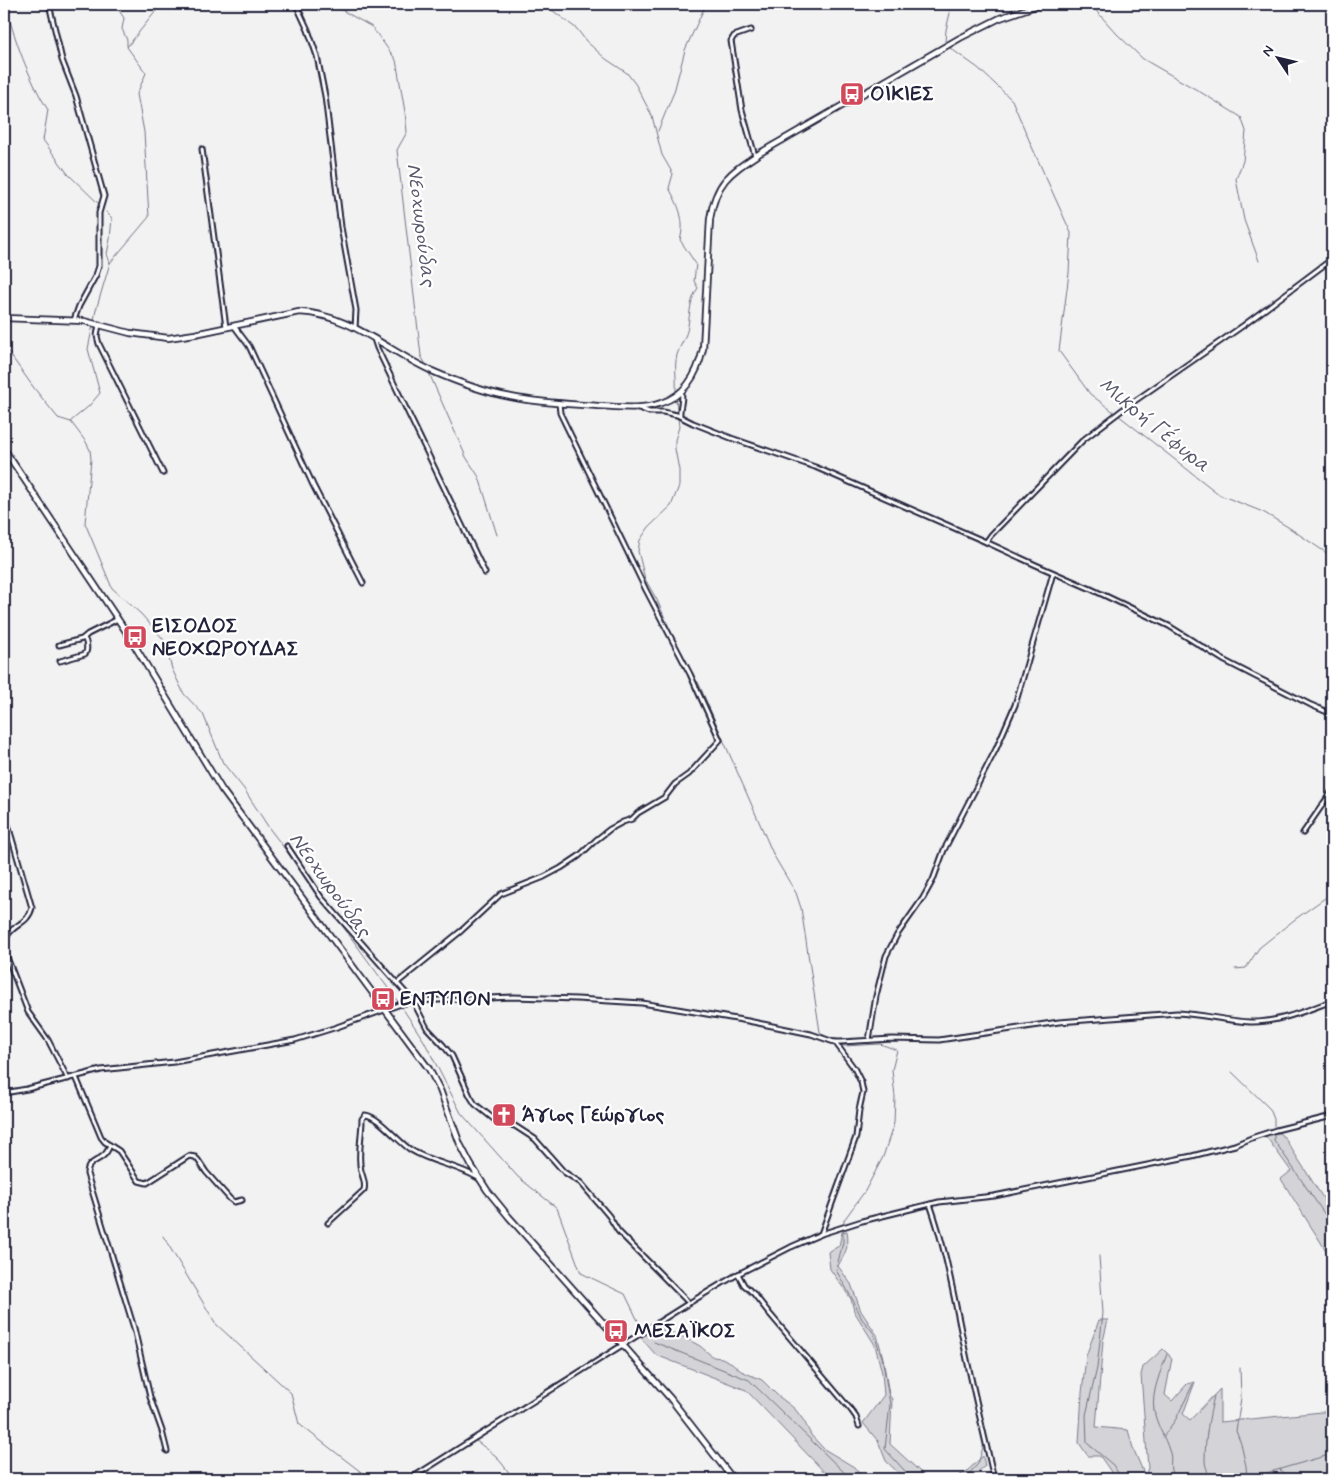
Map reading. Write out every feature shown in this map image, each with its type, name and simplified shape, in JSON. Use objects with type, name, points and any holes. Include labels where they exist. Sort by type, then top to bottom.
[{"type":"street","points":[[49,4],[62,60],[80,111],[104,196],[99,213],[99,266],[74,320]]},
{"type":"street","points":[[296,4],[317,56],[325,96],[342,227],[356,310],[354,328]]},
{"type":"street","points":[[4,318],[74,320],[99,324],[130,333],[176,338],[299,312],[325,315],[338,319],[439,374],[511,397],[559,403],[638,408],[662,403],[681,391],[695,375],[700,362],[703,349],[712,204],[724,180],[755,156],[960,38],[992,22],[1040,4]]},
{"type":"street","points":[[751,30],[734,36],[731,42],[742,110],[755,156]]},
{"type":"street","points":[[202,149],[226,328]]},
{"type":"street","points":[[986,542],[1083,440],[1126,407],[1244,325],[1332,259]]},
{"type":"street","points":[[99,324],[97,336],[99,344],[162,473]]},
{"type":"street","points":[[234,326],[249,346],[313,485],[362,583]]},
{"type":"street","points":[[374,338],[377,348],[485,573]]},
{"type":"street","points":[[680,416],[683,398],[681,391]]},
{"type":"street","points":[[397,983],[461,932],[501,894],[561,868],[579,856],[610,830],[632,819],[638,813],[665,797],[675,784],[688,774],[720,740],[690,674],[646,590],[560,413],[559,403]]},
{"type":"street","points":[[638,408],[644,411],[672,413],[731,438],[823,470],[1091,589],[1168,626],[1225,661],[1332,714]]},
{"type":"street","points":[[4,449],[118,619],[222,790],[429,1069],[440,1090],[460,1144],[479,1179],[509,1217],[624,1344],[670,1398],[733,1479]]},
{"type":"street","points":[[869,1040],[879,981],[886,956],[933,880],[944,850],[996,749],[1015,705],[1054,573]]},
{"type":"street","points":[[59,645],[84,638],[88,634],[118,619]]},
{"type":"street","points":[[60,661],[85,654],[86,641],[84,638]]},
{"type":"street","points":[[1303,833],[1332,791]]},
{"type":"street","points":[[4,811],[32,908],[28,917],[8,935],[5,952],[28,1012],[48,1040],[68,1079]]},
{"type":"street","points":[[287,846],[321,897],[413,1001],[427,1028],[452,1056],[470,1096],[480,1109],[495,1120],[521,1129],[535,1139],[564,1172],[581,1183],[601,1206],[618,1231],[689,1303]]},
{"type":"street","points":[[4,1093],[101,1070],[174,1062],[295,1040],[413,1001],[514,997],[642,1003],[748,1021],[811,1034],[834,1042],[939,1040],[1059,1022],[1177,1013],[1252,1022],[1273,1020],[1332,1001]]},
{"type":"street","points":[[821,1234],[856,1137],[863,1092],[861,1082],[854,1068],[834,1042]]},
{"type":"street","points":[[76,1077],[101,1137],[119,1151],[141,1183],[152,1180],[189,1156],[193,1156],[230,1199],[234,1202],[242,1200]]},
{"type":"street","points":[[328,1223],[364,1190],[360,1157],[362,1120],[365,1115],[371,1116],[411,1150],[428,1158],[462,1169],[479,1179]]},
{"type":"street","points":[[410,1479],[689,1303],[738,1274],[821,1234],[862,1221],[946,1200],[977,1199],[994,1196],[1192,1156],[1235,1145],[1254,1136],[1332,1116]]},
{"type":"street","points":[[110,1145],[103,1157],[90,1164],[87,1174],[134,1328],[150,1397],[167,1451]]},
{"type":"street","points":[[930,1204],[937,1223],[954,1293],[994,1479]]},
{"type":"street","points":[[738,1274],[744,1285],[754,1294],[851,1410],[859,1426]]},
{"type":"shaded area","points":[[1279,1133],[1284,1137],[1332,1212],[1332,1260],[1281,1179],[1291,1171],[1265,1135]]},
{"type":"shaded area","points":[[847,1231],[845,1253],[838,1266],[851,1284],[861,1311],[877,1335],[889,1395],[892,1399],[890,1444],[928,1479],[905,1479],[886,1461],[878,1441],[863,1423],[884,1395],[882,1373],[875,1345],[854,1311],[851,1299],[830,1269],[828,1252],[839,1246],[842,1232]]},
{"type":"shaded area","points":[[1099,1320],[1108,1320],[1103,1341],[1096,1427],[1128,1430],[1133,1448],[1145,1476],[1148,1468],[1141,1375],[1143,1367],[1163,1349],[1172,1358],[1165,1395],[1172,1401],[1187,1384],[1195,1382],[1183,1414],[1190,1420],[1220,1389],[1220,1422],[1332,1411],[1332,1479],[1116,1479],[1100,1456],[1088,1456],[1079,1443],[1086,1356]]},
{"type":"shaded area","points":[[660,1326],[664,1331],[678,1334],[700,1346],[713,1357],[722,1358],[732,1363],[741,1371],[762,1380],[795,1409],[811,1435],[824,1449],[854,1467],[864,1479],[831,1479],[746,1390],[656,1355],[641,1338]]},
{"type":"shaded area","points":[[983,1456],[985,1466],[969,1479],[953,1479],[966,1472]]},
{"type":"waterway","name":"Νεοχωρούδας","points":[[5,4],[23,58],[34,85],[48,110],[43,140],[68,174],[101,206]]},
{"type":"waterway","points":[[119,4],[120,12],[124,18],[122,29],[127,40],[127,46]]},
{"type":"waterway","name":"Νεοχωρούδας","points":[[71,421],[89,406],[100,393],[88,349],[96,310],[110,263],[149,217],[144,132],[137,94],[146,73],[127,47],[160,4]]},
{"type":"waterway","name":"Νεοχωρούδας","points":[[331,4],[372,27],[396,60],[407,132],[397,150],[421,356],[425,363]]},
{"type":"waterway","points":[[544,4],[577,29],[586,41],[606,59],[627,73],[636,85],[652,116],[662,155],[673,174],[669,188],[682,219],[680,240],[696,264],[694,281],[698,288],[692,301],[687,330],[677,355],[676,391]]},
{"type":"waterway","points":[[658,131],[674,92],[685,50],[706,4]]},
{"type":"waterway","points":[[945,42],[950,13],[946,4]]},
{"type":"waterway","points":[[1090,4],[1143,59],[1241,117],[1246,131],[1243,161],[1236,179],[1244,220],[1259,261]]},
{"type":"waterway","name":"Μικρή Γέφυρα","points":[[950,48],[978,68],[1012,100],[1071,233],[1069,273],[1059,351],[1090,394],[1115,413]]},
{"type":"waterway","name":"Νεοχωρούδας","points":[[106,212],[112,218],[107,254],[110,263]]},
{"type":"waterway","name":"Νεοχωρούδας","points":[[4,346],[58,418],[71,422],[90,450],[91,459],[85,523],[112,588],[141,614],[164,640],[172,669],[184,694],[203,714],[223,763],[244,789],[269,828],[307,878]]},
{"type":"waterway","name":"Νεοχωρούδας","points":[[429,373],[466,457],[479,477],[497,535]]},
{"type":"waterway","points":[[676,399],[679,427],[675,440],[675,449],[679,470],[679,486],[671,506],[649,527],[640,540],[638,551],[645,579],[657,600],[678,648]]},
{"type":"waterway","name":"Μικρή Γέφυρα","points":[[1118,415],[1220,495],[1263,512],[1328,554],[1332,559]]},
{"type":"waterway","points":[[693,680],[698,682],[774,856],[796,893],[801,908],[820,1032],[829,1039]]},
{"type":"waterway","points":[[1235,969],[1246,968],[1259,948],[1332,893]]},
{"type":"waterway","name":"Νεοχωρούδας","points":[[330,909],[399,1003]]},
{"type":"waterway","name":"Νεοχωρούδας","points":[[401,1006],[424,1041],[461,1113],[518,1177],[557,1208],[581,1273],[625,1294],[640,1325]]},
{"type":"waterway","points":[[839,1045],[880,1044],[897,1050],[892,1070],[895,1097],[894,1123],[883,1157],[865,1191],[844,1220],[844,1225]]},
{"type":"waterway","points":[[1232,1072],[1270,1109],[1274,1119],[1274,1126]]},
{"type":"waterway","points":[[1274,1135],[1274,1140],[1332,1225]]},
{"type":"waterway","points":[[843,1229],[843,1242],[836,1270],[862,1319],[873,1332],[882,1357],[890,1404],[885,1449],[911,1479]]},
{"type":"waterway","points":[[163,1236],[216,1324],[291,1393],[299,1424],[370,1479]]},
{"type":"waterway","points":[[1099,1256],[1103,1313],[1097,1368],[1086,1415],[1087,1443],[1113,1465],[1122,1479]]},
{"type":"waterway","name":"Νεοχωρούδας","points":[[654,1342],[749,1380],[851,1479]]},
{"type":"waterway","points":[[1167,1354],[1157,1382],[1153,1403],[1157,1420],[1170,1454],[1171,1470],[1175,1479]]},
{"type":"waterway","points":[[1240,1368],[1241,1398],[1236,1431],[1241,1444],[1247,1479]]},
{"type":"waterway","points":[[1163,1437],[1176,1419],[1193,1384]]},
{"type":"waterway","points":[[1207,1479],[1206,1444],[1214,1396]]},
{"type":"waterway","points":[[964,1479],[978,1464],[984,1444],[978,1418]]},
{"type":"waterway","points":[[475,1440],[496,1456],[514,1479]]},
{"type":"waterway","points":[[1246,1479],[1332,1454]]},
{"type":"waterway","points":[[1280,1470],[1290,1479]]},
{"type":"place","name":"ΟΙΚΙΕΣ","points":[[852,94]]},
{"type":"place","name":"ΕΙΣΟΔΟΣ ΝΕΟΧΩΡΟΥΔΑΣ","points":[[135,637]]},
{"type":"place","name":"ΕΝΤΥΠΟΝ","points":[[383,999]]},
{"type":"place","name":"Άγιος Γεώργιος","points":[[504,1115]]},
{"type":"place","name":"ΜΕΣΑΪΚΟΣ","points":[[616,1331]]}]
